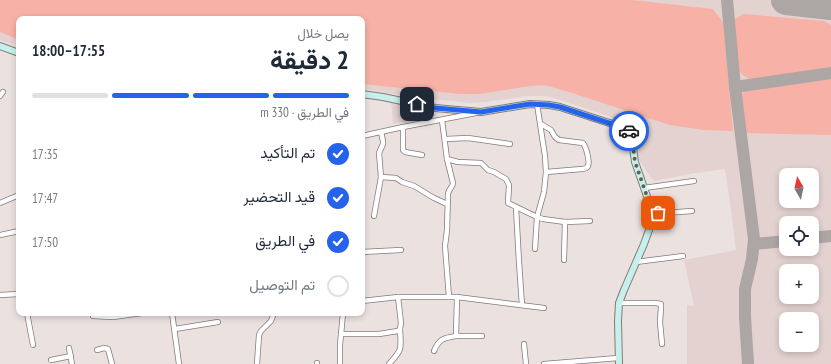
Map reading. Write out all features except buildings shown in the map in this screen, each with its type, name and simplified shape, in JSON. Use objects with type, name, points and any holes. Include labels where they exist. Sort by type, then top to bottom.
[{"type":"main road","points":[[0,46],[16,52]]},
{"type":"main road","points":[[365,94],[435,108],[481,112],[518,105],[549,105],[560,107],[628,130],[631,133],[635,162],[649,202],[652,218],[649,230],[619,303],[619,361]]},
{"type":"street","points":[[535,249],[537,217],[544,192],[546,172],[537,104]]},
{"type":"street","points":[[422,105],[424,123]]},
{"type":"street","points":[[365,135],[481,112]]},
{"type":"street","points":[[442,120],[447,159],[453,183],[448,190],[445,246],[449,297]]},
{"type":"street","points":[[540,124],[551,130],[555,137],[559,140],[583,143],[586,147],[589,161],[587,168],[546,172]]},
{"type":"street","points":[[403,127],[403,150],[405,152],[422,155]]},
{"type":"street","points":[[374,216],[381,177],[379,153],[383,140],[381,132]]},
{"type":"street","points":[[445,139],[468,138],[510,144]]},
{"type":"street","points":[[447,159],[458,162],[481,163],[488,170],[506,179],[509,185],[508,202],[516,208],[537,217],[552,221],[590,221]]},
{"type":"street","points":[[381,177],[396,178],[447,204]]},
{"type":"street","points":[[644,188],[694,181]]},
{"type":"street","points":[[0,203],[16,196]]},
{"type":"street","points":[[516,208],[522,305]]},
{"type":"street","points":[[651,214],[692,211]]},
{"type":"street","points":[[564,260],[565,222]]},
{"type":"street","points":[[0,235],[16,232]]},
{"type":"street","points":[[365,252],[401,250]]},
{"type":"street","points":[[636,262],[683,256]]},
{"type":"street","points":[[0,296],[16,294]]},
{"type":"street","points":[[389,364],[397,356],[401,348],[401,323],[398,297]]},
{"type":"street","points":[[365,300],[398,297],[457,297],[544,308]]},
{"type":"street","points":[[456,336],[457,297]]},
{"type":"street","points":[[619,303],[660,304],[660,330],[662,344]]},
{"type":"street","points":[[28,316],[33,345]]},
{"type":"street","points":[[92,316],[120,316]]},
{"type":"street","points":[[173,316],[180,364]]},
{"type":"street","points":[[257,364],[261,331],[271,321],[273,316]]},
{"type":"street","points":[[340,364],[343,316]]},
{"type":"street","points":[[175,329],[218,322]]},
{"type":"street","points":[[341,334],[381,334],[398,331],[400,329]]},
{"type":"street","points":[[434,351],[437,344],[444,338],[456,336],[482,336]]},
{"type":"street","points":[[524,344],[526,364]]},
{"type":"street","points":[[69,348],[72,364]]},
{"type":"street","points":[[97,350],[108,348],[112,364]]},
{"type":"street","points":[[51,360],[71,356]]},
{"type":"street","points":[[544,364],[619,361]]},
{"type":"shaded area","points":[[0,0],[831,0],[831,364],[687,364],[687,305],[694,306],[684,260],[736,250],[725,169],[654,181],[638,158],[635,125],[551,97],[527,96],[470,103],[365,89],[365,16],[16,16],[16,46],[0,40]]},
{"type":"shaded area","points":[[0,0],[632,0],[713,9],[723,22],[733,131],[704,130],[670,125],[545,85],[479,94],[460,94],[365,84],[365,16],[16,16],[16,39],[0,32]]},
{"type":"shaded area","points":[[743,14],[824,21],[831,25],[831,67],[752,80],[745,76],[737,67],[732,25],[735,19]]},
{"type":"shaded area","points":[[831,75],[831,135],[745,133],[740,100],[741,95],[747,88]]},
{"type":"shaded area","points":[[391,100],[419,108],[420,119],[393,124]]},
{"type":"taxiway","points":[[727,0],[735,87],[754,239],[752,259],[745,289],[748,364]]},
{"type":"taxiway","points":[[814,3],[820,0]]},
{"type":"taxiway","points":[[735,87],[831,73]]},
{"type":"taxiway","points":[[819,237],[831,236]]},
{"type":"taxiway","points":[[754,244],[779,242]]},
{"type":"runway","points":[[786,0],[831,5]]},
{"type":"way so far","points":[[629,131],[632,136],[635,162],[649,202],[651,214],[658,213]]},
{"type":"route","points":[[417,104],[435,108],[481,112],[518,105],[549,105],[560,107],[629,131]]}]
